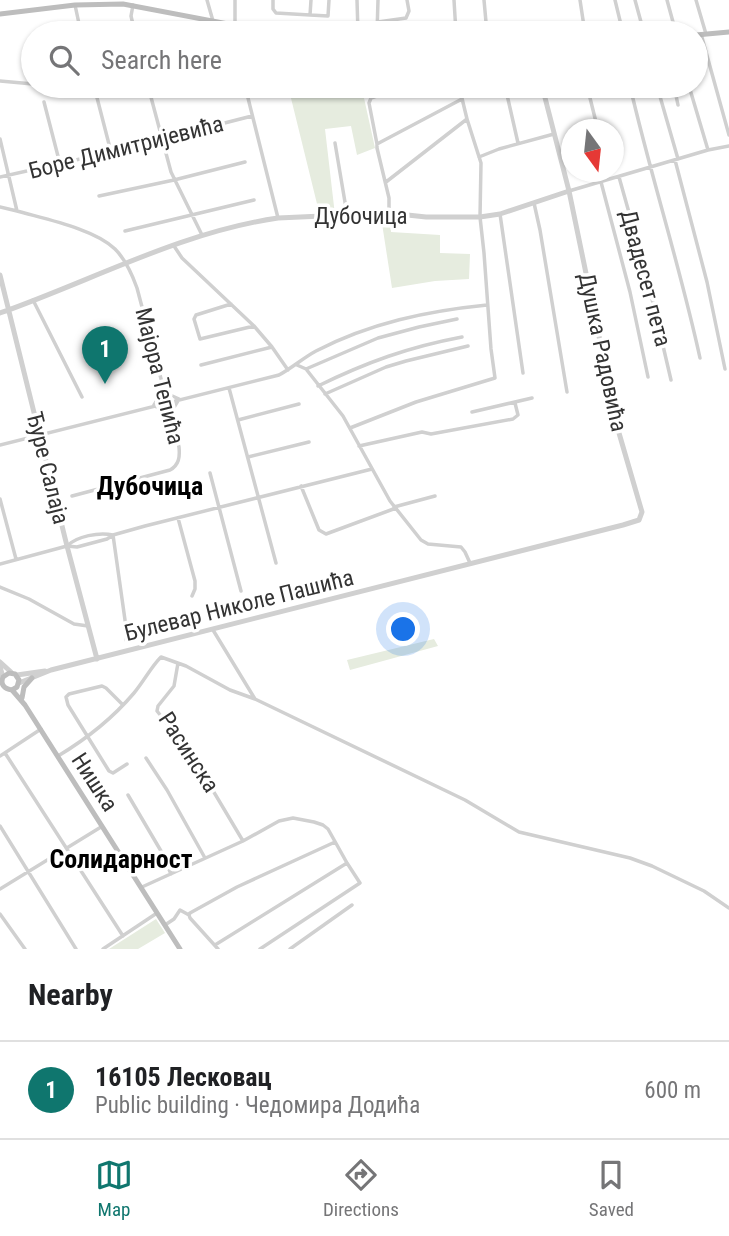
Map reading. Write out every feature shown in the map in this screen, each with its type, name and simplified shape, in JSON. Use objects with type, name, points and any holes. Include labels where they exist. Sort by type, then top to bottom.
[{"type":"main road","points":[[0,13],[112,2],[213,21]]},
{"type":"main road","points":[[708,34],[729,32]]},
{"type":"main road","points":[[10,687],[14,674],[6,673],[2,684],[10,687],[22,698],[25,705]]},
{"type":"main road","points":[[22,698],[24,687],[32,678]]},
{"type":"main road","points":[[10,687],[25,705]]},
{"type":"main road","name":"Нишка","points":[[25,705],[180,949]]},
{"type":"street","points":[[207,0],[213,21]]},
{"type":"street","points":[[235,0],[235,21]]},
{"type":"street","points":[[273,0],[276,13],[328,16],[329,0]]},
{"type":"street","points":[[310,15],[311,0]]},
{"type":"street","points":[[357,0],[358,21]]},
{"type":"street","points":[[378,0],[378,21]]},
{"type":"street","points":[[385,21],[406,18],[407,0]]},
{"type":"street","points":[[454,0],[455,21]]},
{"type":"street","points":[[484,0],[486,21]]},
{"type":"street","points":[[580,0],[583,21]]},
{"type":"street","points":[[615,0],[620,21]]},
{"type":"street","points":[[635,0],[641,21]]},
{"type":"street","points":[[667,0],[673,21]]},
{"type":"street","points":[[696,0],[699,21]]},
{"type":"street","points":[[75,5],[78,21]]},
{"type":"street","points":[[132,21],[133,5]]},
{"type":"street","points":[[708,59],[729,135]]},
{"type":"street","points":[[0,81],[21,82]]},
{"type":"street","points":[[97,98],[111,152]]},
{"type":"street","points":[[151,98],[174,180],[202,235]]},
{"type":"street","points":[[248,98],[278,218]]},
{"type":"street","points":[[371,98],[369,103],[389,198],[389,213]]},
{"type":"street","points":[[508,98],[518,144]]},
{"type":"street","name":"Душка Радовића","points":[[489,559],[635,522],[642,516],[614,410],[569,191],[545,98]]},
{"type":"street","points":[[590,98],[595,119]]},
{"type":"street","points":[[633,98],[649,168],[680,271],[700,358]]},
{"type":"street","points":[[660,98],[707,282],[725,369]]},
{"type":"street","points":[[677,98],[678,104]]},
{"type":"street","points":[[693,98],[708,150]]},
{"type":"street","points":[[350,428],[416,402],[495,379],[480,217],[479,157],[462,99],[377,144]]},
{"type":"street","points":[[44,102],[60,164]]},
{"type":"street","name":"Боре Димитријевића","points":[[0,177],[252,116]]},
{"type":"street","points":[[386,182],[467,120]]},
{"type":"street","points":[[479,157],[554,134]]},
{"type":"street","points":[[0,139],[17,211]]},
{"type":"street","points":[[335,143],[347,214]]},
{"type":"street","name":"Дубочица","points":[[624,176],[729,146]]},
{"type":"street","points":[[99,196],[244,162]]},
{"type":"street","points":[[601,182],[648,377]]},
{"type":"street","name":"Дубочица","points":[[0,313],[202,235],[247,223],[278,218],[347,214],[480,217],[500,214],[601,182]]},
{"type":"street","name":"Двадесет пета","points":[[620,182],[671,380]]},
{"type":"street","points":[[125,231],[254,200]]},
{"type":"street","points":[[534,203],[567,392]]},
{"type":"street","points":[[0,207],[93,235],[110,245],[126,264]]},
{"type":"street","points":[[500,214],[523,373]]},
{"type":"street","points":[[174,246],[182,258],[254,326],[288,370]]},
{"type":"street","name":"Мајора Тепића","points":[[72,496],[174,468],[180,453],[137,288],[126,264]]},
{"type":"street","name":"Ђуре Салаја","points":[[0,275],[97,659]]},
{"type":"street","points":[[33,300],[82,397]]},
{"type":"street","points":[[232,304],[196,315],[194,319],[200,339],[254,326]]},
{"type":"street","points":[[0,444],[279,374],[314,352],[370,327],[403,317],[487,305]]},
{"type":"street","points":[[306,369],[378,338],[457,319]]},
{"type":"street","points":[[318,386],[379,358],[463,337]]},
{"type":"street","points":[[325,394],[406,360],[468,346]]},
{"type":"street","points":[[201,365],[272,347]]},
{"type":"street","points":[[295,366],[306,369],[350,428],[395,508],[424,542],[461,547],[470,564]]},
{"type":"street","points":[[163,387],[168,394],[179,400]]},
{"type":"street","points":[[154,405],[163,387]]},
{"type":"street","points":[[229,388],[276,563]]},
{"type":"street","points":[[472,412],[532,398]]},
{"type":"street","points":[[154,405],[171,417],[179,400]]},
{"type":"street","points":[[359,446],[422,432],[431,434],[513,419],[518,415],[514,403]]},
{"type":"street","points":[[238,420],[299,404]]},
{"type":"street","points":[[248,457],[309,442]]},
{"type":"street","points":[[0,564],[67,546],[75,540],[106,533],[113,535],[372,469]]},
{"type":"street","points":[[210,472],[241,591]]},
{"type":"street","points":[[301,486],[319,530],[326,534],[435,496]]},
{"type":"street","points":[[0,499],[16,559]]},
{"type":"street","points":[[178,518],[195,581],[192,596]]},
{"type":"street","points":[[113,535],[126,640]]},
{"type":"street","name":"Булевар Николе Пашића","points":[[10,687],[51,670],[489,559]]},
{"type":"street","points":[[0,587],[29,599],[74,624],[88,626]]},
{"type":"street","points":[[213,630],[255,699]]},
{"type":"street","points":[[58,756],[113,717],[161,657],[465,800],[519,832],[630,858],[684,880],[729,908]]},
{"type":"street","points":[[0,662],[14,674],[51,670]]},
{"type":"street","name":"Расинска","points":[[178,663],[173,686],[158,705],[157,711],[190,751],[243,841]]},
{"type":"street","points":[[0,667],[2,679]]},
{"type":"street","points":[[122,705],[102,686],[67,696],[66,699],[112,773],[127,764]]},
{"type":"street","points":[[41,729],[2,754],[123,936]]},
{"type":"street","points":[[146,758],[205,858]]},
{"type":"street","points":[[128,795],[162,851],[171,874]]},
{"type":"street","points":[[142,887],[243,841],[279,821],[293,818],[323,825],[360,883],[260,949]]},
{"type":"street","points":[[0,826],[76,949]]},
{"type":"street","points":[[0,889],[103,826]]},
{"type":"street","points":[[188,915],[229,891],[335,842]]},
{"type":"street","points":[[165,925],[174,919],[180,910],[188,915],[216,947],[347,863]]},
{"type":"street","points":[[290,949],[352,905]]},
{"type":"street","points":[[103,949],[157,913]]},
{"type":"street","points":[[0,914],[24,949]]},
{"type":"shaded area","points":[[291,98],[364,98],[375,148],[357,155],[351,126],[325,129],[335,215],[320,216]]},
{"type":"shaded area","points":[[390,216],[391,232],[440,235],[440,253],[470,254],[469,279],[392,288],[381,217]]},
{"type":"shaded area","points":[[434,639],[438,646],[350,670],[347,660]]},
{"type":"shaded area","points":[[156,919],[165,933],[138,949],[109,949]]},
{"type":"place","name":"16105 Лесковац","points":[[105,384]]},
{"type":"district","name":"Дубочица","points":[[150,486]]},
{"type":"district","name":"Солидарност","points":[[121,859]]}]
